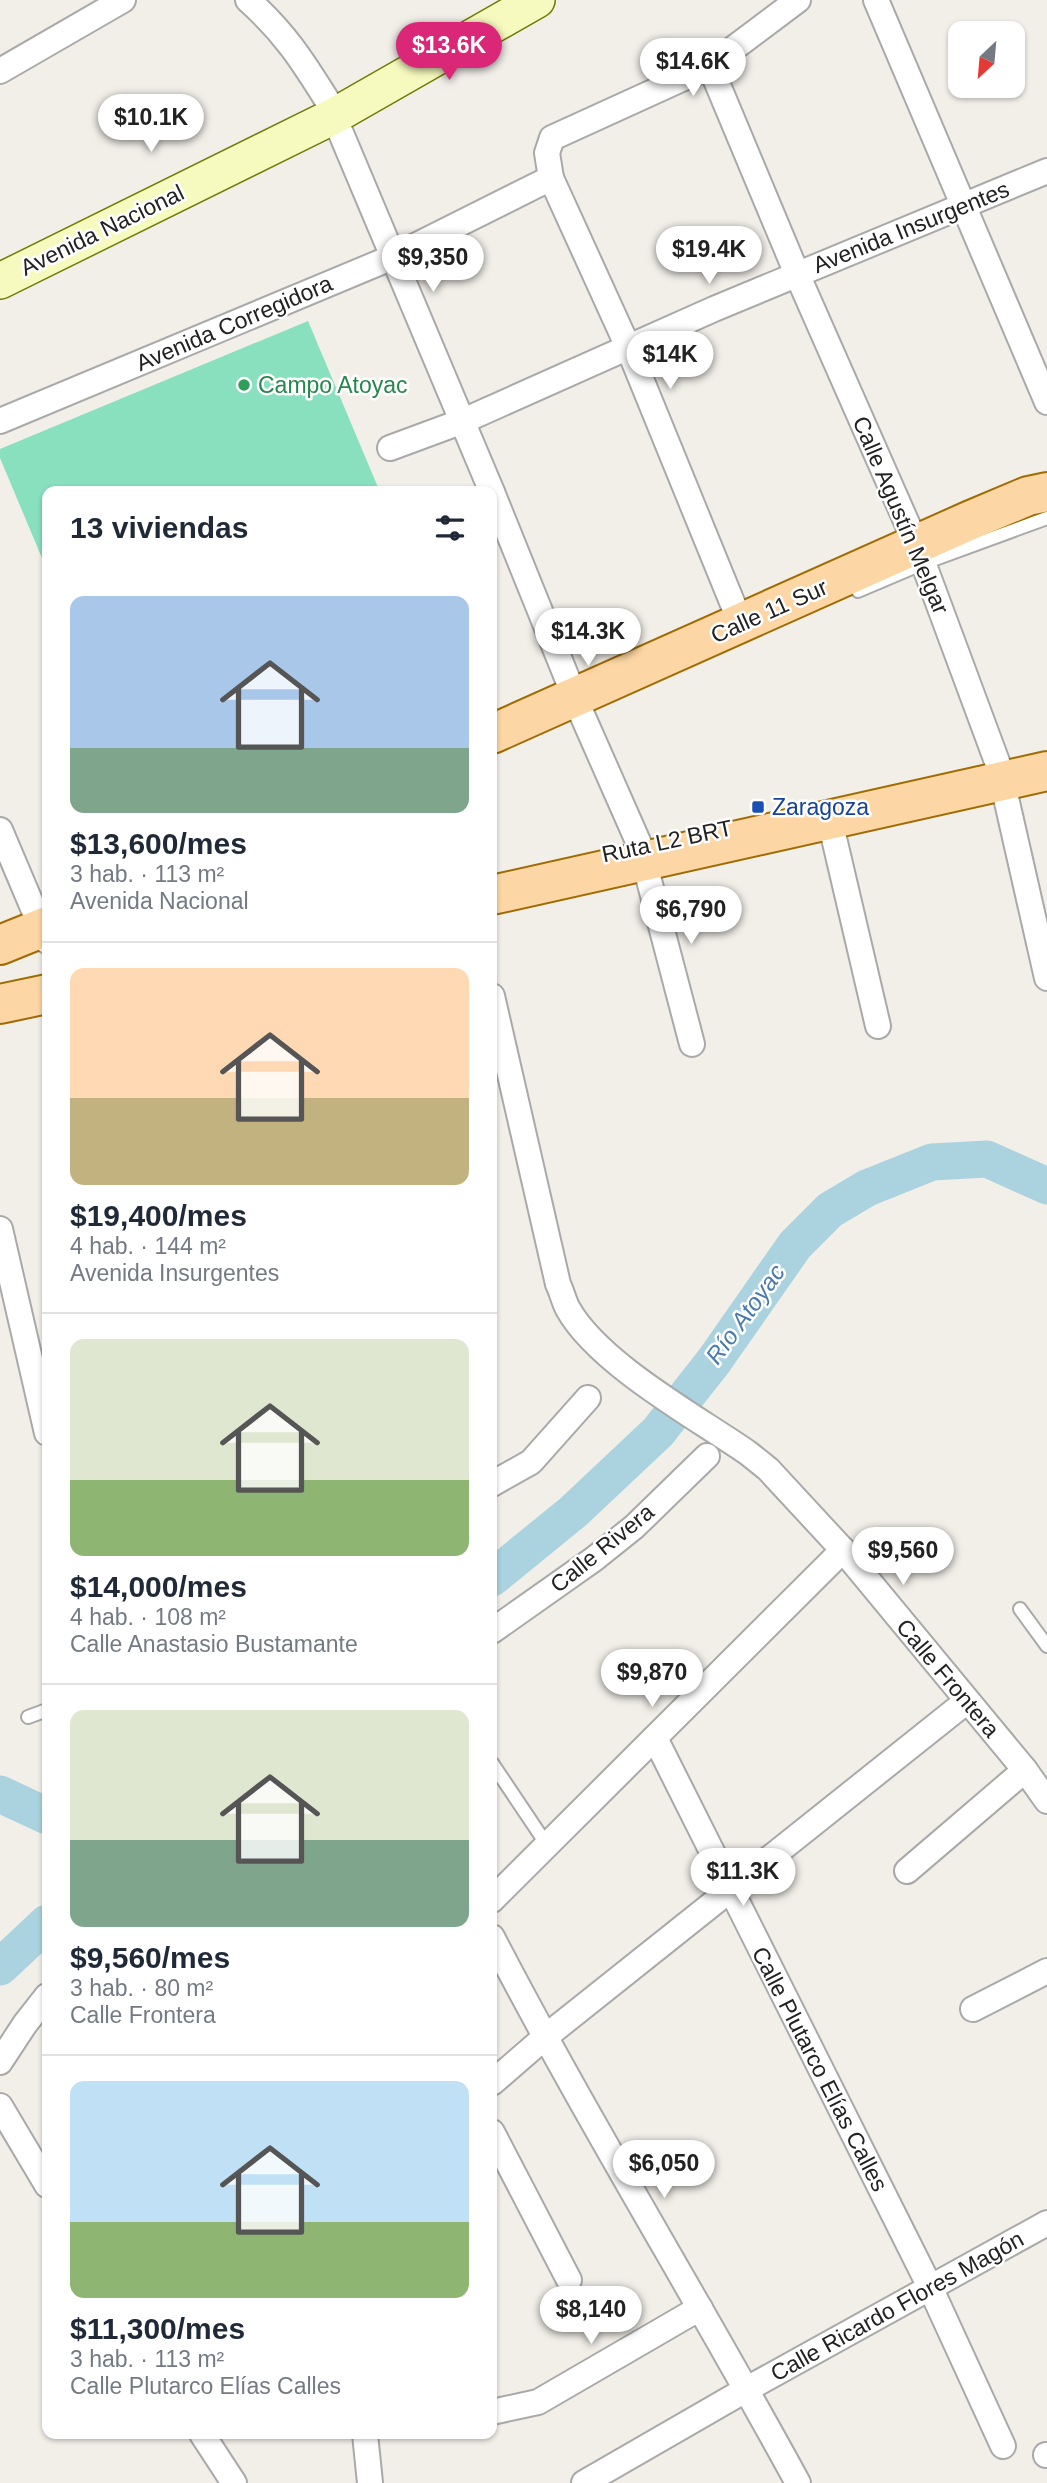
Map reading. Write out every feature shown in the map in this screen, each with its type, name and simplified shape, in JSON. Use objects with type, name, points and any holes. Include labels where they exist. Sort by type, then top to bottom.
[{"type":"main road","name":"Avenida Nacional","points":[[0,259],[331,108],[497,0]]},
{"type":"main road","name":"Avenida Nacional","points":[[0,281],[537,0]]},
{"type":"main road","name":"Calle 11 Sur","points":[[497,732],[579,707],[741,624],[920,554],[1028,496],[1047,492]]},
{"type":"main road","points":[[497,894],[642,850],[830,821],[1009,770]]},
{"type":"main road","points":[[0,1004],[42,995]]},
{"type":"street","points":[[248,0],[271,20],[291,43],[331,108],[490,486]]},
{"type":"street","points":[[741,624],[628,348],[551,178],[547,153],[552,138],[710,66],[798,0]]},
{"type":"street","points":[[876,0],[1047,402]]},
{"type":"street","points":[[0,71],[107,4]]},
{"type":"street","name":"Calle Agustín Melgar","points":[[710,66],[797,274],[920,554],[1009,770],[1047,978]]},
{"type":"street","name":"Avenida Insurgentes","points":[[390,447],[463,421],[797,274],[1047,171]]},
{"type":"street","name":"Avenida Corregidora","points":[[0,421],[393,257],[551,178]]},
{"type":"street","points":[[497,504],[579,707],[642,850],[692,1044]]},
{"type":"street","points":[[830,821],[878,1026]]},
{"type":"street","points":[[0,830],[37,939]]},
{"type":"street","name":"Calle Frontera","points":[[497,1018],[558,1284],[568,1309],[586,1333],[624,1368],[768,1469],[843,1550],[1025,1770],[1047,1801]]},
{"type":"street","points":[[0,1229],[42,1411]]},
{"type":"street","points":[[497,1481],[531,1462],[588,1398]]},
{"type":"street","name":"Calle Rivera","points":[[497,1627],[594,1559],[634,1527],[706,1457]]},
{"type":"street","points":[[497,1895],[843,1550]]},
{"type":"street","points":[[497,2079],[544,2038],[967,1701]]},
{"type":"street","name":"Calle Plutarco Elías Calles","points":[[655,1738],[930,2287],[1003,2446]]},
{"type":"street","points":[[907,1871],[1025,1770]]},
{"type":"street","points":[[497,1947],[544,2038],[747,2389],[798,2483]]},
{"type":"street","points":[[973,2010],[1047,1971]]},
{"type":"street","points":[[0,2062],[24,2024],[42,2002]]},
{"type":"street","points":[[0,2106],[42,2177]]},
{"type":"street","points":[[497,2142],[569,2280]]},
{"type":"street","name":"Calle Ricardo Flores Magón","points":[[584,2483],[747,2389],[1047,2223]]},
{"type":"street","points":[[497,2411],[538,2402],[700,2308]]},
{"type":"street","points":[[205,2439],[234,2483]]},
{"type":"street","points":[[367,2439],[370,2483]]},
{"type":"lane","points":[[848,596],[920,554],[1047,518]]},
{"type":"lane","points":[[1020,1609],[1047,1646]]},
{"type":"lane","points":[[28,1717],[42,1712]]},
{"type":"lane","points":[[497,1770],[547,1845]]},
{"type":"green space","name":"Campo Atoyac","points":[[308,321],[377,486],[42,486],[42,558],[0,458],[0,449]]},
{"type":"waterway","name":"Río Atoyac","points":[[497,1574],[573,1512],[658,1432],[714,1361],[795,1245],[830,1210],[867,1188],[932,1162],[987,1159],[1047,1186]]},
{"type":"waterway","name":"Río Atoyac","points":[[0,1794],[42,1814]]},
{"type":"waterway","name":"Río Atoyac","points":[[0,1967],[42,1928]]},
{"type":"place","name":"Campo Atoyac","points":[[244,385]]},
{"type":"place","name":"Zaragoza","points":[[758,807]]}]
